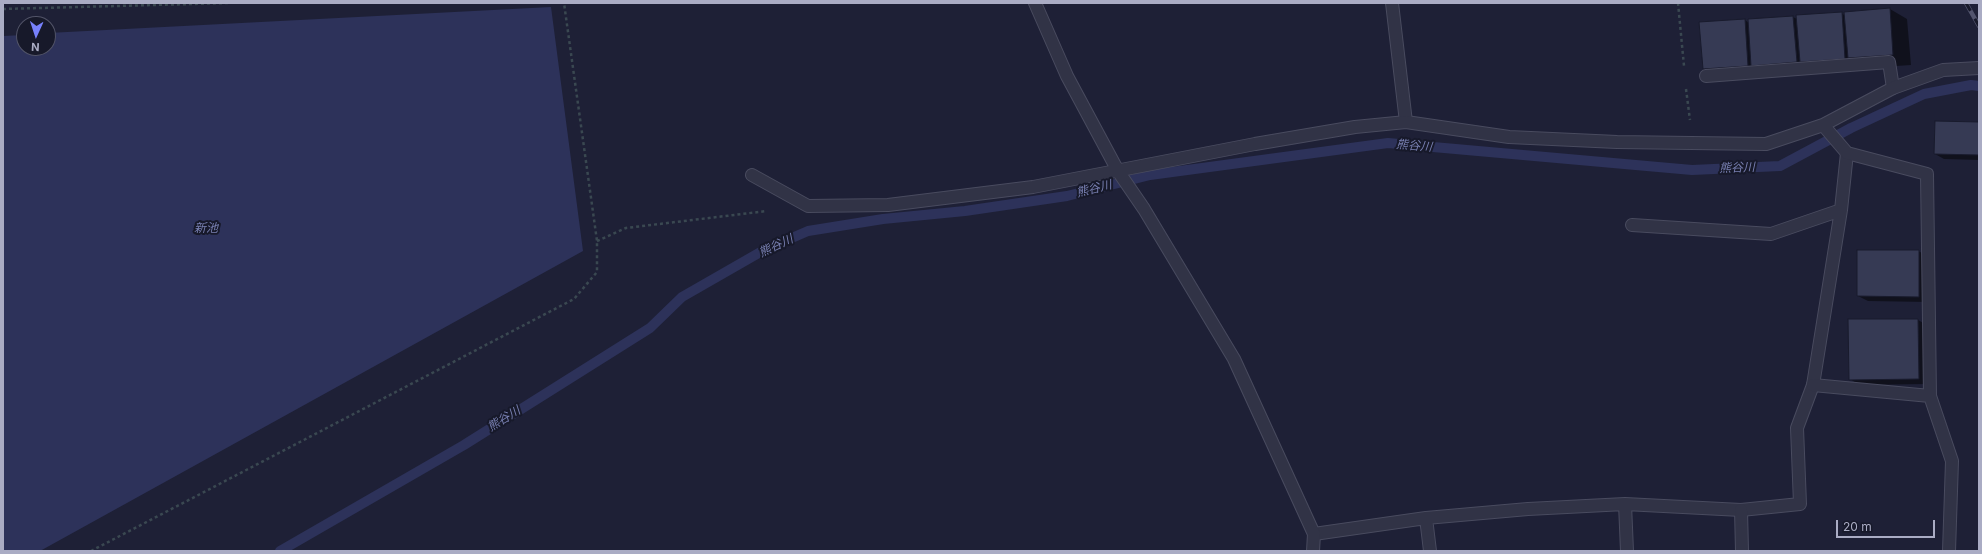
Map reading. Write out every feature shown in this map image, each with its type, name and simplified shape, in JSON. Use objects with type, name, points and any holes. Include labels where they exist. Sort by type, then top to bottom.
[{"type":"street","points":[[1035,3],[1067,76],[1118,171],[1144,210],[1234,358],[1314,534],[1313,551]]},
{"type":"street","points":[[1392,3],[1406,122]]},
{"type":"street","points":[[1706,76],[1888,62],[1893,88]]},
{"type":"street","points":[[752,175],[808,206],[888,205],[1034,187],[1255,144],[1355,127],[1406,122],[1509,137],[1617,142],[1766,144],[1823,125],[1893,88],[1943,70],[1979,68]]},
{"type":"street","points":[[1823,125],[1847,153],[1927,174],[1930,396],[1952,461],[1949,551]]},
{"type":"street","points":[[1314,534],[1426,518],[1528,509],[1625,504],[1741,510],[1800,504],[1797,428],[1813,385],[1841,210],[1847,153]]},
{"type":"street","points":[[1632,225],[1771,234],[1841,210]]},
{"type":"street","points":[[1813,385],[1930,396]]},
{"type":"street","points":[[1625,504],[1627,551]]},
{"type":"street","points":[[1741,510],[1742,551]]},
{"type":"street","points":[[1426,518],[1430,551]]},
{"type":"path","points":[[3,9],[229,3]]},
{"type":"path","points":[[91,551],[574,299],[597,272],[597,241],[564,3]]},
{"type":"path","points":[[597,241],[626,228],[768,211]]},
{"type":"water","name":"新池","points":[[551,7],[583,251],[40,551],[3,551],[3,36],[16,35],[16,56],[56,56],[56,33]]},
{"type":"building","points":[[1890,8],[1893,55],[1848,58],[1844,12]]},
{"type":"building","points":[[1842,12],[1845,59],[1800,62],[1796,15]]},
{"type":"building","points":[[1793,16],[1797,62],[1751,66],[1748,19]]},
{"type":"building","points":[[1745,19],[1748,66],[1703,69],[1699,22]]},
{"type":"building","points":[[1935,121],[1979,122],[1979,155],[1934,154]]},
{"type":"building","points":[[1857,250],[1919,250],[1919,297],[1857,296]]},
{"type":"building","points":[[1848,319],[1918,319],[1919,379],[1849,380]]},
{"type":"waterway","name":"熊谷川","points":[[280,551],[464,445],[650,328],[682,297],[764,250],[808,231],[883,219],[965,211],[1067,196],[1150,175],[1388,143],[1692,170],[1780,166],[1851,128],[1924,94],[1971,85],[1979,86]]},
{"type":"railway","points":[[1966,3],[1979,26]]}]
